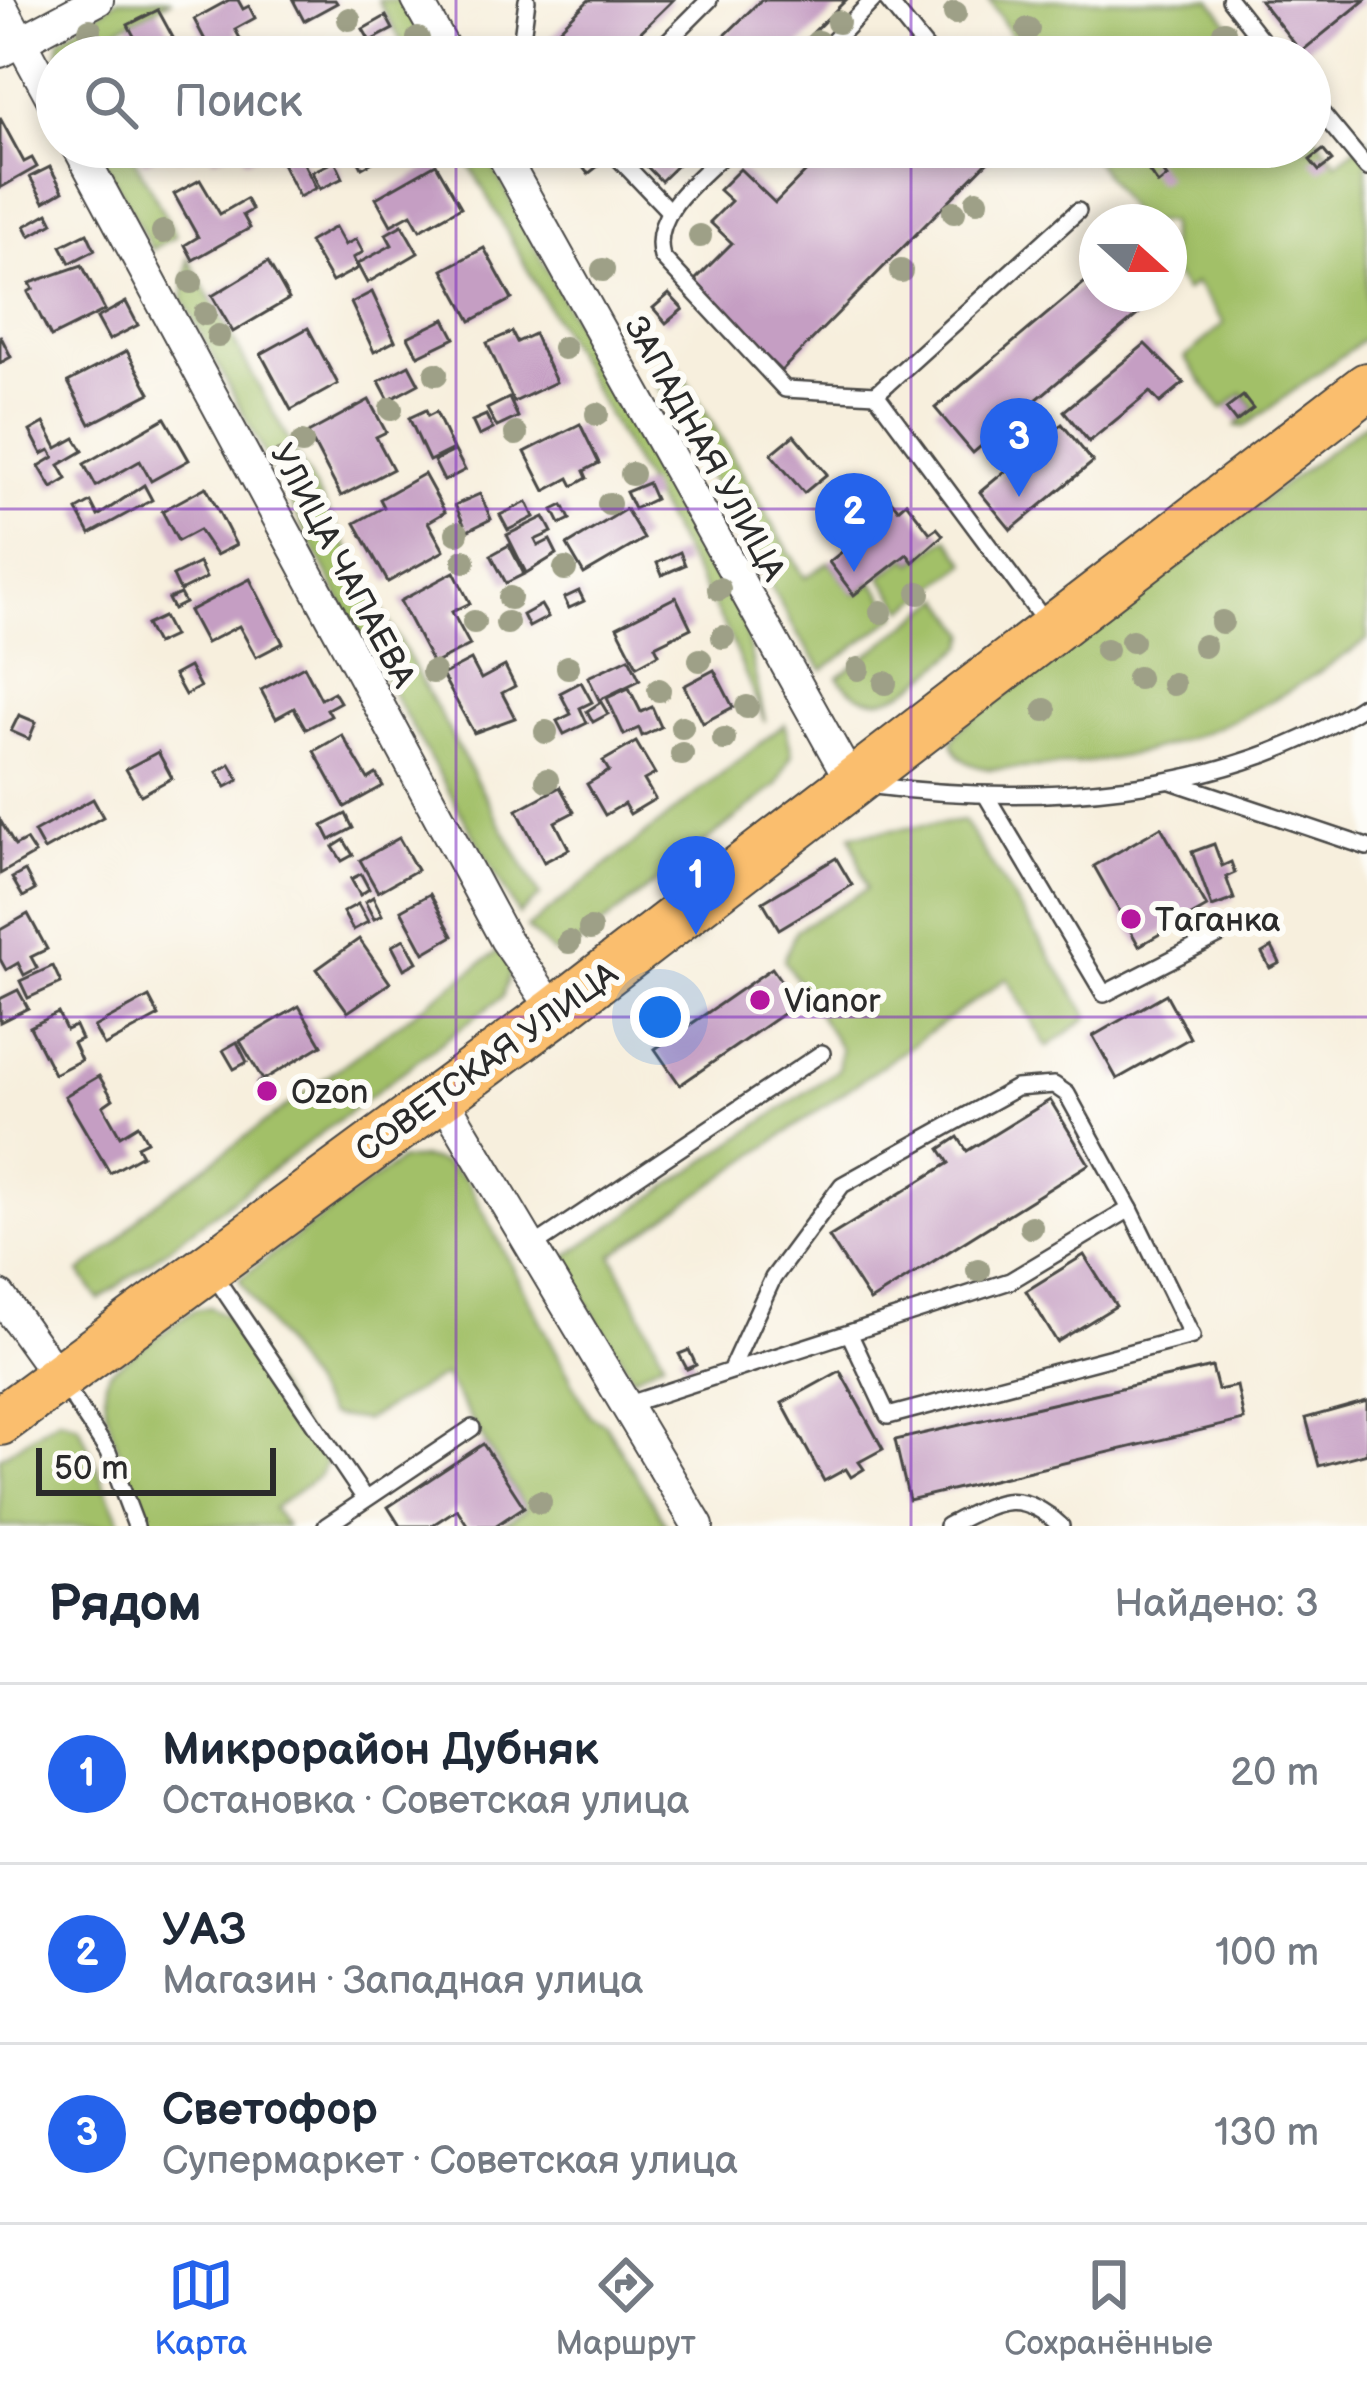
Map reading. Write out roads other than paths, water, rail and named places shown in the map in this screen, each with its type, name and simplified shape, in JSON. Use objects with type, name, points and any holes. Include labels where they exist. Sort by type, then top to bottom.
[{"type":"main road","name":"СОВЕТСКАЯ УЛИЦА","points":[[0,1421],[555,1012],[1367,387]]},
{"type":"street","points":[[10,47],[98,0]]},
{"type":"street","points":[[417,0],[437,36]]},
{"type":"street","points":[[0,4],[10,47],[36,81]]},
{"type":"street","name":"УЛИЦА ЧАПАЕВА","points":[[89,168],[505,939],[555,1012]]},
{"type":"street","name":"ЗАПАДНАЯ УЛИЦА","points":[[510,168],[852,783]]},
{"type":"street","points":[[440,1094],[698,1526]]},
{"type":"street","points":[[0,1296],[59,1378]]},
{"type":"lane","points":[[522,36],[527,0]]},
{"type":"lane","points":[[673,36],[710,0]]},
{"type":"lane","points":[[838,36],[873,0]]},
{"type":"lane","points":[[887,0],[916,36]]},
{"type":"lane","points":[[1230,0],[1258,36]]},
{"type":"lane","points":[[1331,124],[1367,168]]},
{"type":"lane","points":[[628,168],[669,211]]},
{"type":"lane","points":[[710,168],[669,211],[658,245],[662,257],[785,388],[876,394],[1078,211]]},
{"type":"lane","points":[[876,394],[1051,630]]},
{"type":"lane","points":[[852,783],[988,797],[1168,780],[1284,748],[1322,733],[1367,703]]},
{"type":"lane","points":[[1168,780],[1367,847]]},
{"type":"lane","points":[[988,797],[1105,994],[1219,935]]},
{"type":"lane","points":[[532,1246],[822,1054]]},
{"type":"lane","points":[[732,1367],[773,1278],[842,1185],[1016,1088],[1054,1085],[1067,1094],[1192,1336],[888,1416],[850,1335]]},
{"type":"lane","points":[[626,1405],[1010,1281],[1130,1209]]},
{"type":"lane","points":[[208,1267],[365,1499]]},
{"type":"lane","points":[[59,1378],[108,1452],[136,1526]]},
{"type":"lane","points":[[326,1526],[472,1429]]},
{"type":"lane","points":[[947,1526],[1002,1499],[1030,1503],[1061,1526]]},
{"type":"place","name":"Светофор","points":[[1019,497]]},
{"type":"place","name":"УАЗ","points":[[854,572]]},
{"type":"place","name":"Таганка","points":[[1131,919]]},
{"type":"place","name":"Микрорайон Дубняк","points":[[696,935]]},
{"type":"place","name":"Vianor","points":[[760,1000]]},
{"type":"place","name":"Ozon","points":[[267,1091]]}]
